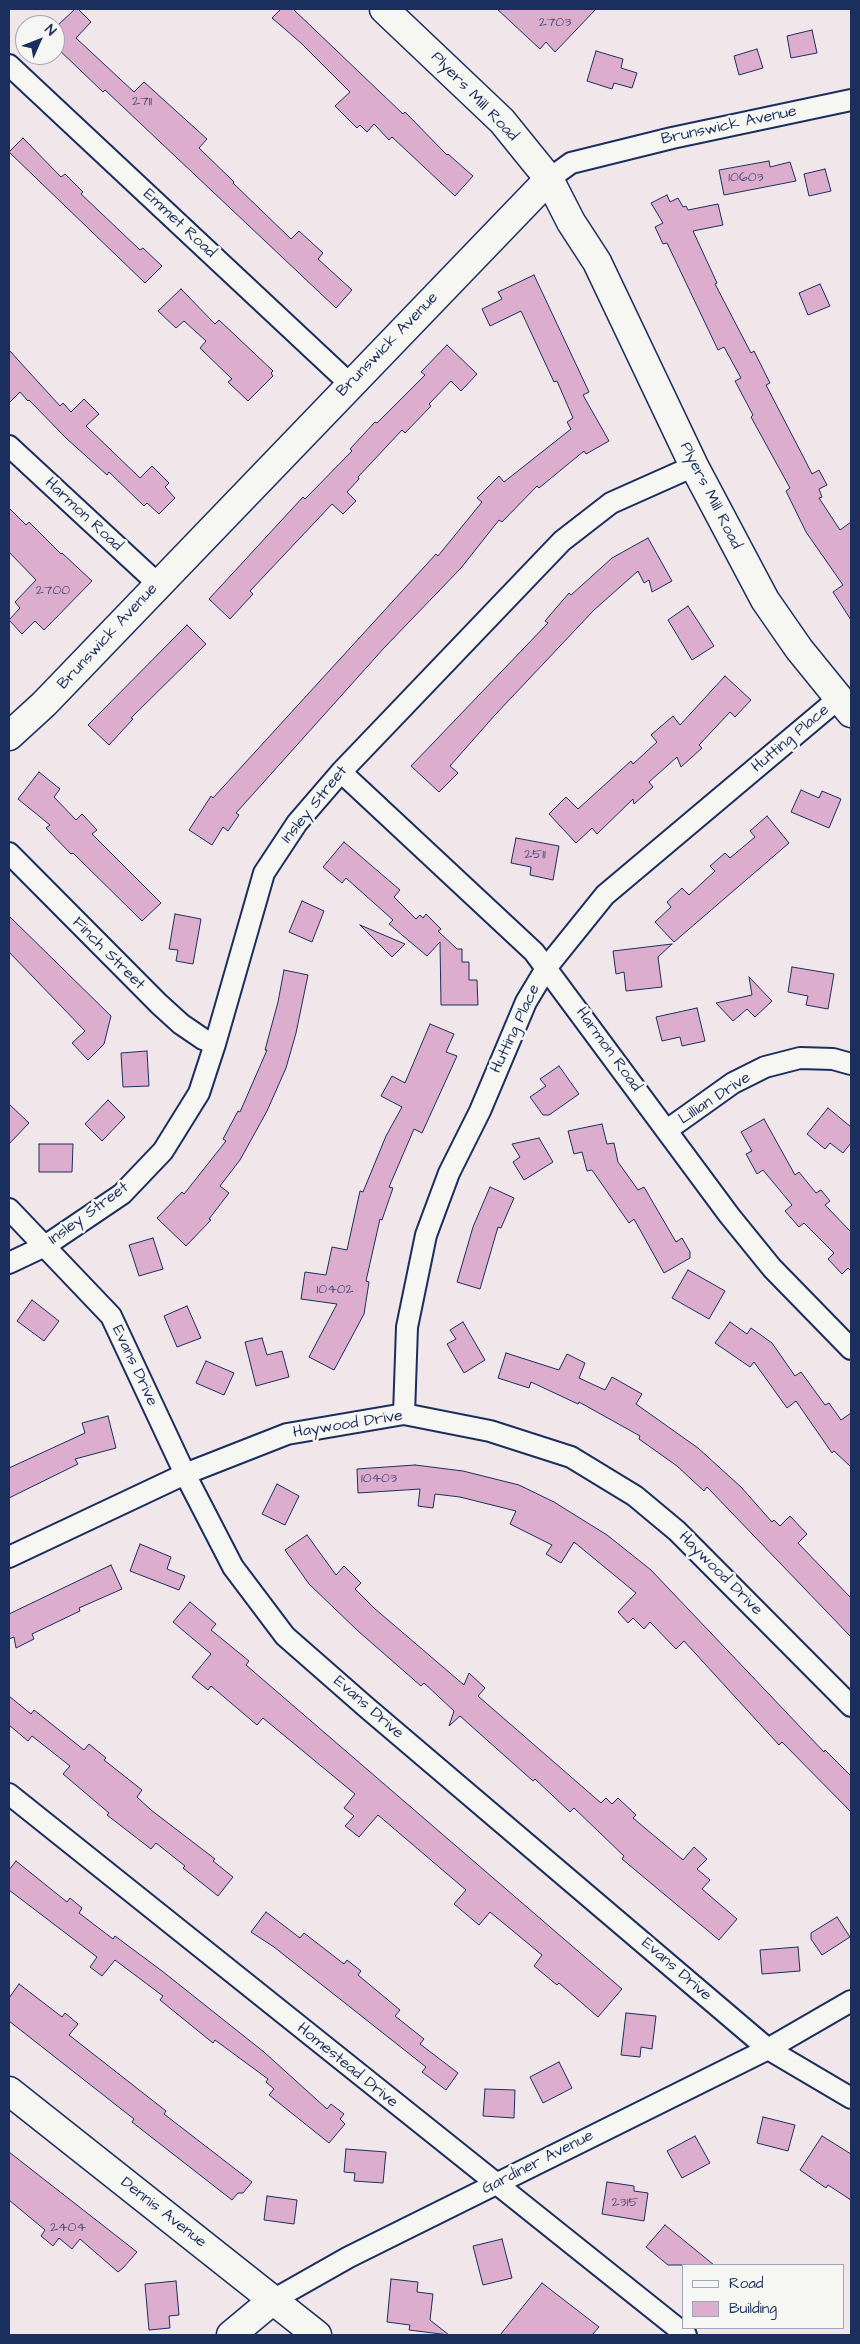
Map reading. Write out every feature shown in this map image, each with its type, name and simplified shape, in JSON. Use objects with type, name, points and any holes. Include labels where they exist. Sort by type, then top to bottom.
[{"type":"street","name":"Plyers Mill Road","points":[[384,9],[502,121],[552,186],[571,196],[586,212],[597,262],[694,466],[765,600],[845,706]]},
{"type":"street","name":"Emmet Road","points":[[9,65],[350,384]]},
{"type":"street","name":"Brunswick Avenue","points":[[9,736],[44,704],[350,384],[552,186],[570,163],[672,138],[851,100]]},
{"type":"street","name":"Harmon Road","points":[[9,446],[158,584]]},
{"type":"street","name":"Insley Street","points":[[9,1264],[45,1246],[122,1194],[163,1151],[199,1093],[264,873],[296,822],[341,772],[562,541],[610,503],[694,466]]},
{"type":"street","name":"Hutting Place","points":[[404,1414],[407,1327],[426,1235],[449,1173],[480,1111],[526,1002],[547,967],[605,896],[845,706]]},
{"type":"street","name":"Harmon Road","points":[[341,772],[528,945],[547,967],[729,1215],[772,1268],[851,1350]]},
{"type":"street","name":"Finch Street","points":[[9,853],[159,1004],[181,1024],[203,1039],[215,1044]]},
{"type":"street","name":"Lillian Drive","points":[[667,1130],[733,1083],[765,1068],[800,1058],[833,1059],[851,1064]]},
{"type":"street","name":"Evans Drive","points":[[9,1209],[111,1316],[185,1474],[233,1567],[285,1636],[768,2049],[851,2098]]},
{"type":"street","name":"Haywood Drive","points":[[9,1557],[185,1474],[288,1434],[404,1414],[490,1430],[572,1457],[635,1496],[677,1531],[851,1706]]},
{"type":"street","name":"Homestead Drive","points":[[9,1794],[686,2335]]},
{"type":"street","name":"Gardiner Avenue","points":[[231,2335],[273,2300],[349,2257],[768,2049],[851,2001]]},
{"type":"street","name":"Dennis Avenue","points":[[9,2091],[317,2335]]},
{"type":"building","points":[[75,9],[78,9],[91,22],[76,38],[134,92],[144,82],[207,139],[199,148],[291,239],[299,231],[323,253],[318,259],[352,290],[336,308],[105,90],[103,92],[65,56],[65,18]]},
{"type":"building","points":[[281,9],[293,9],[403,114],[405,112],[447,155],[473,176],[455,196],[392,137],[389,140],[374,124],[367,132],[360,125],[357,128],[335,106],[350,92],[301,43],[272,18]]},
{"type":"building","points":[[497,9],[596,9],[555,52],[546,42],[540,49]]},
{"type":"building","points":[[812,30],[817,53],[791,58],[787,36]]},
{"type":"building","points":[[757,49],[763,68],[739,75],[734,56]]},
{"type":"building","points":[[596,51],[623,59],[621,68],[637,73],[632,88],[614,83],[612,89],[587,81]]},
{"type":"building","points":[[23,138],[61,177],[65,174],[83,192],[81,194],[140,250],[143,248],[162,266],[145,283],[9,152]]},
{"type":"building","points":[[769,161],[770,167],[790,162],[796,181],[724,195],[719,170]]},
{"type":"building","points":[[825,169],[831,191],[809,196],[804,174]]},
{"type":"building","points":[[667,195],[670,202],[678,198],[683,207],[686,206],[688,210],[718,204],[723,225],[693,231],[717,283],[715,284],[751,353],[754,351],[770,383],[766,385],[812,474],[819,470],[827,485],[819,489],[822,497],[819,498],[840,530],[851,522],[851,620],[833,592],[843,585],[806,532],[786,491],[790,488],[751,417],[753,415],[735,381],[741,378],[724,347],[718,350],[667,243],[663,244],[655,227],[663,223],[651,203]]},
{"type":"building","points":[[534,275],[589,392],[583,395],[609,441],[586,454],[584,451],[539,488],[537,486],[502,522],[499,520],[461,568],[384,648],[236,813],[239,815],[228,831],[223,827],[212,845],[189,830],[211,796],[213,798],[436,554],[438,556],[482,502],[477,498],[499,476],[504,482],[571,429],[567,422],[573,418],[557,381],[554,382],[521,311],[490,326],[482,309],[502,299],[498,292]]},
{"type":"building","points":[[820,284],[830,306],[808,315],[799,293]]},
{"type":"building","points":[[181,289],[215,324],[219,320],[273,371],[271,373],[273,376],[248,401],[228,382],[232,379],[200,348],[206,341],[184,321],[176,328],[158,311]]},
{"type":"building","points":[[447,345],[477,374],[461,391],[451,381],[429,404],[431,406],[405,433],[402,430],[358,477],[359,479],[347,492],[356,501],[343,514],[332,504],[250,591],[253,594],[230,619],[209,599],[303,497],[305,499],[352,451],[350,449],[375,422],[377,423],[425,375],[421,372]]},
{"type":"building","points":[[9,350],[60,406],[63,403],[71,412],[84,399],[99,414],[86,426],[140,478],[152,466],[169,483],[165,487],[175,498],[159,514],[147,503],[144,506],[109,472],[107,475],[66,438],[20,392],[9,403]]},
{"type":"building","points":[[9,508],[26,525],[29,522],[92,581],[44,630],[35,621],[22,634],[9,620],[20,608],[15,602],[36,580],[9,552]]},
{"type":"building","points":[[648,538],[672,581],[652,592],[649,580],[644,583],[638,571],[594,610],[495,715],[450,766],[458,773],[439,792],[411,766],[548,623],[545,621],[569,593],[571,595],[612,558]]},
{"type":"building","points":[[688,606],[714,646],[692,660],[668,620]]},
{"type":"building","points":[[187,625],[206,644],[131,718],[133,719],[109,745],[88,725]]},
{"type":"building","points":[[725,676],[751,700],[735,717],[730,712],[699,745],[702,748],[681,767],[677,757],[649,782],[653,787],[634,804],[633,799],[597,834],[592,828],[576,843],[549,814],[566,797],[578,809],[631,761],[633,764],[657,742],[651,735],[673,716],[680,725]]},
{"type":"building","points":[[39,772],[60,789],[54,797],[76,820],[82,814],[97,830],[92,834],[161,903],[142,921],[46,828],[50,825],[18,799]]},
{"type":"building","points":[[801,790],[819,798],[822,791],[841,799],[829,828],[791,812]]},
{"type":"building","points":[[767,816],[789,843],[674,942],[655,922],[671,907],[667,902],[682,888],[689,895],[715,871],[710,866],[725,853],[730,858],[755,837],[750,831]]},
{"type":"building","points":[[516,838],[559,846],[553,880],[530,875],[531,867],[511,863]]},
{"type":"building","points":[[344,842],[400,890],[394,897],[416,919],[420,915],[423,918],[426,914],[441,929],[438,931],[457,949],[462,949],[462,962],[469,962],[469,980],[477,980],[478,1005],[441,1005],[440,942],[427,956],[389,924],[393,920],[346,878],[342,883],[323,867]]},
{"type":"building","points":[[302,901],[324,911],[312,942],[289,932]]},
{"type":"building","points":[[175,914],[201,919],[193,964],[176,961],[178,950],[169,949]]},
{"type":"building","points":[[9,916],[111,1016],[104,1044],[88,1060],[72,1043],[85,1031],[9,952]]},
{"type":"building","points":[[360,925],[405,944],[392,957]]},
{"type":"building","points":[[672,944],[658,957],[662,987],[626,991],[624,972],[616,974],[613,951]]},
{"type":"building","points":[[792,967],[834,974],[828,1009],[806,1005],[808,996],[788,992]]},
{"type":"building","points":[[284,970],[308,975],[296,1033],[286,1068],[267,1111],[240,1160],[220,1186],[229,1193],[209,1219],[211,1220],[186,1246],[157,1218],[182,1192],[184,1194],[226,1141],[223,1139],[238,1111],[240,1112],[267,1050],[265,1050],[278,1002]]},
{"type":"building","points":[[749,977],[772,1001],[755,1017],[747,1009],[733,1021],[716,1003],[752,995]]},
{"type":"building","points":[[697,1008],[705,1041],[682,1046],[680,1037],[662,1041],[656,1017]]},
{"type":"building","points":[[430,1024],[454,1034],[446,1052],[457,1056],[422,1133],[414,1129],[389,1187],[393,1188],[382,1220],[380,1219],[366,1281],[369,1282],[364,1314],[334,1370],[309,1357],[337,1304],[301,1299],[305,1272],[326,1275],[332,1247],[347,1250],[360,1191],[363,1192],[386,1136],[402,1107],[381,1096],[392,1076],[405,1083]]},
{"type":"building","points":[[147,1051],[149,1086],[123,1087],[121,1053]]},
{"type":"building","points":[[559,1066],[579,1094],[549,1115],[543,1115],[530,1097],[546,1086],[540,1079]]},
{"type":"building","points":[[108,1100],[125,1117],[102,1141],[85,1124]]},
{"type":"building","points":[[9,1104],[29,1123],[9,1144]]},
{"type":"building","points":[[828,1108],[851,1127],[851,1143],[843,1153],[830,1143],[825,1149],[807,1134]]},
{"type":"building","points":[[764,1119],[795,1175],[799,1172],[816,1193],[821,1190],[830,1201],[825,1205],[851,1232],[851,1271],[848,1268],[842,1274],[828,1259],[834,1253],[804,1223],[799,1227],[785,1211],[792,1205],[763,1170],[757,1174],[746,1154],[752,1151],[741,1132]]},
{"type":"building","points":[[602,1124],[607,1144],[614,1143],[618,1162],[638,1190],[644,1187],[676,1242],[682,1238],[690,1252],[690,1258],[664,1273],[634,1219],[629,1223],[592,1170],[587,1171],[582,1152],[574,1154],[568,1131]]},
{"type":"building","points":[[539,1138],[553,1162],[524,1180],[513,1162],[520,1157],[512,1144]]},
{"type":"building","points":[[39,1144],[73,1144],[72,1172],[39,1172]]},
{"type":"building","points":[[490,1187],[514,1198],[501,1228],[498,1227],[480,1289],[457,1282],[473,1227]]},
{"type":"building","points":[[153,1238],[163,1269],[139,1276],[129,1245]]},
{"type":"building","points":[[688,1270],[725,1291],[709,1319],[672,1298]]},
{"type":"building","points":[[32,1300],[59,1321],[44,1341],[17,1321]]},
{"type":"building","points":[[187,1306],[201,1338],[177,1347],[164,1316]]},
{"type":"building","points":[[463,1322],[485,1360],[464,1373],[447,1344],[456,1339],[450,1330]]},
{"type":"building","points":[[730,1322],[747,1334],[751,1328],[772,1343],[795,1376],[801,1372],[825,1405],[829,1403],[841,1420],[851,1413],[851,1467],[834,1451],[832,1453],[796,1401],[787,1408],[754,1362],[750,1367],[715,1343]]},
{"type":"building","points":[[262,1338],[267,1355],[282,1351],[289,1377],[256,1386],[245,1342]]},
{"type":"building","points":[[506,1353],[559,1370],[567,1354],[585,1363],[579,1378],[605,1390],[612,1377],[642,1394],[636,1404],[698,1448],[741,1487],[772,1522],[774,1520],[780,1526],[790,1516],[807,1534],[798,1543],[851,1598],[851,1637],[707,1487],[704,1491],[677,1466],[639,1439],[640,1436],[579,1402],[578,1404],[531,1382],[529,1388],[498,1378]]},
{"type":"building","points":[[206,1361],[234,1373],[224,1395],[196,1383]]},
{"type":"building","points":[[108,1416],[116,1448],[75,1459],[78,1464],[9,1498],[9,1468],[85,1433],[82,1423]]},
{"type":"building","points":[[415,1465],[463,1471],[519,1485],[554,1502],[607,1535],[651,1570],[824,1752],[825,1750],[851,1776],[851,1812],[782,1742],[779,1745],[684,1641],[676,1649],[650,1622],[644,1629],[633,1618],[628,1623],[618,1612],[636,1593],[574,1542],[561,1563],[546,1554],[552,1545],[510,1524],[516,1511],[460,1497],[435,1494],[433,1508],[418,1506],[420,1489],[358,1493],[357,1469]]},
{"type":"building","points":[[277,1484],[299,1496],[285,1525],[262,1514]]},
{"type":"building","points":[[307,1535],[336,1575],[344,1566],[361,1583],[355,1589],[374,1608],[464,1685],[469,1673],[485,1688],[478,1696],[601,1803],[606,1798],[612,1804],[618,1798],[636,1815],[633,1818],[683,1860],[694,1847],[707,1859],[697,1869],[710,1880],[702,1889],[737,1919],[719,1940],[622,1859],[624,1856],[574,1808],[570,1812],[535,1779],[533,1781],[460,1716],[449,1726],[454,1711],[424,1683],[421,1686],[358,1631],[309,1584],[285,1550]]},
{"type":"building","points":[[140,1544],[171,1557],[167,1569],[185,1576],[179,1590],[130,1571]]},
{"type":"building","points":[[111,1565],[122,1589],[79,1608],[80,1611],[32,1634],[34,1639],[16,1648],[14,1637],[9,1639],[9,1614]]},
{"type":"building","points":[[190,1602],[216,1624],[211,1630],[249,1661],[246,1665],[622,1989],[598,2017],[559,1983],[557,1985],[534,1966],[542,1955],[490,1912],[479,1925],[454,1904],[466,1890],[378,1815],[359,1837],[345,1826],[354,1816],[344,1808],[355,1794],[263,1718],[257,1725],[211,1686],[208,1690],[192,1677],[211,1654],[173,1622]]},
{"type":"building","points":[[9,1696],[31,1714],[34,1710],[84,1750],[89,1744],[106,1758],[104,1760],[142,1790],[137,1797],[151,1810],[215,1859],[213,1861],[233,1877],[218,1896],[156,1843],[151,1849],[107,1815],[109,1813],[63,1774],[70,1766],[32,1736],[28,1741],[9,1725]]},
{"type":"building","points":[[16,1861],[67,1902],[70,1898],[82,1908],[79,1913],[113,1939],[115,1936],[162,1971],[264,2052],[327,2109],[331,2104],[344,2114],[340,2119],[345,2124],[329,2143],[269,2095],[274,2089],[266,2082],[268,2079],[215,2040],[213,2043],[160,2000],[163,1996],[115,1960],[102,1976],[90,1967],[97,1957],[9,1890],[9,1870]]},
{"type":"building","points":[[266,1912],[300,1938],[304,1933],[344,1964],[347,1960],[361,1971],[358,1975],[400,2010],[395,2016],[424,2039],[420,2044],[458,2073],[446,2090],[422,2072],[426,2067],[274,1947],[251,1932]]},
{"type":"building","points":[[837,1917],[850,1937],[822,1955],[811,1939],[811,1933]]},
{"type":"building","points":[[798,1947],[800,1971],[762,1974],[760,1950]]},
{"type":"building","points":[[19,1984],[62,2017],[65,2013],[78,2024],[69,2035],[166,2111],[164,2114],[252,2182],[243,2193],[238,2193],[232,2200],[132,2122],[134,2119],[9,2021],[9,1998]]},
{"type":"building","points":[[626,2013],[656,2016],[652,2049],[641,2047],[640,2057],[621,2055]]},
{"type":"building","points":[[559,2062],[572,2088],[543,2103],[530,2077]]},
{"type":"building","points":[[485,2089],[515,2090],[514,2118],[483,2116]]},
{"type":"building","points":[[763,2117],[795,2125],[788,2151],[757,2143]]},
{"type":"building","points":[[695,2136],[710,2163],[682,2178],[667,2151]]},
{"type":"building","points":[[822,2136],[851,2154],[851,2200],[828,2185],[826,2188],[800,2170]]},
{"type":"building","points":[[346,2149],[386,2152],[383,2183],[354,2181],[355,2173],[344,2172]]},
{"type":"building","points":[[9,2152],[137,2252],[123,2268],[118,2272],[80,2239],[72,2249],[59,2238],[53,2246],[41,2236],[45,2230],[9,2200]]},
{"type":"building","points":[[607,2182],[634,2186],[634,2191],[648,2193],[644,2221],[602,2214]]},
{"type":"building","points":[[267,2196],[297,2200],[294,2224],[264,2220]]},
{"type":"building","points":[[665,2225],[713,2264],[668,2265],[646,2247]]},
{"type":"building","points":[[502,2239],[512,2278],[483,2285],[473,2246]]},
{"type":"building","points":[[391,2279],[418,2282],[417,2292],[433,2294],[430,2320],[449,2335],[409,2330],[410,2325],[387,2322]]},
{"type":"building","points":[[176,2281],[179,2315],[169,2316],[170,2328],[149,2330],[145,2284]]},
{"type":"building","points":[[542,2283],[599,2327],[592,2335],[500,2335]]}]
